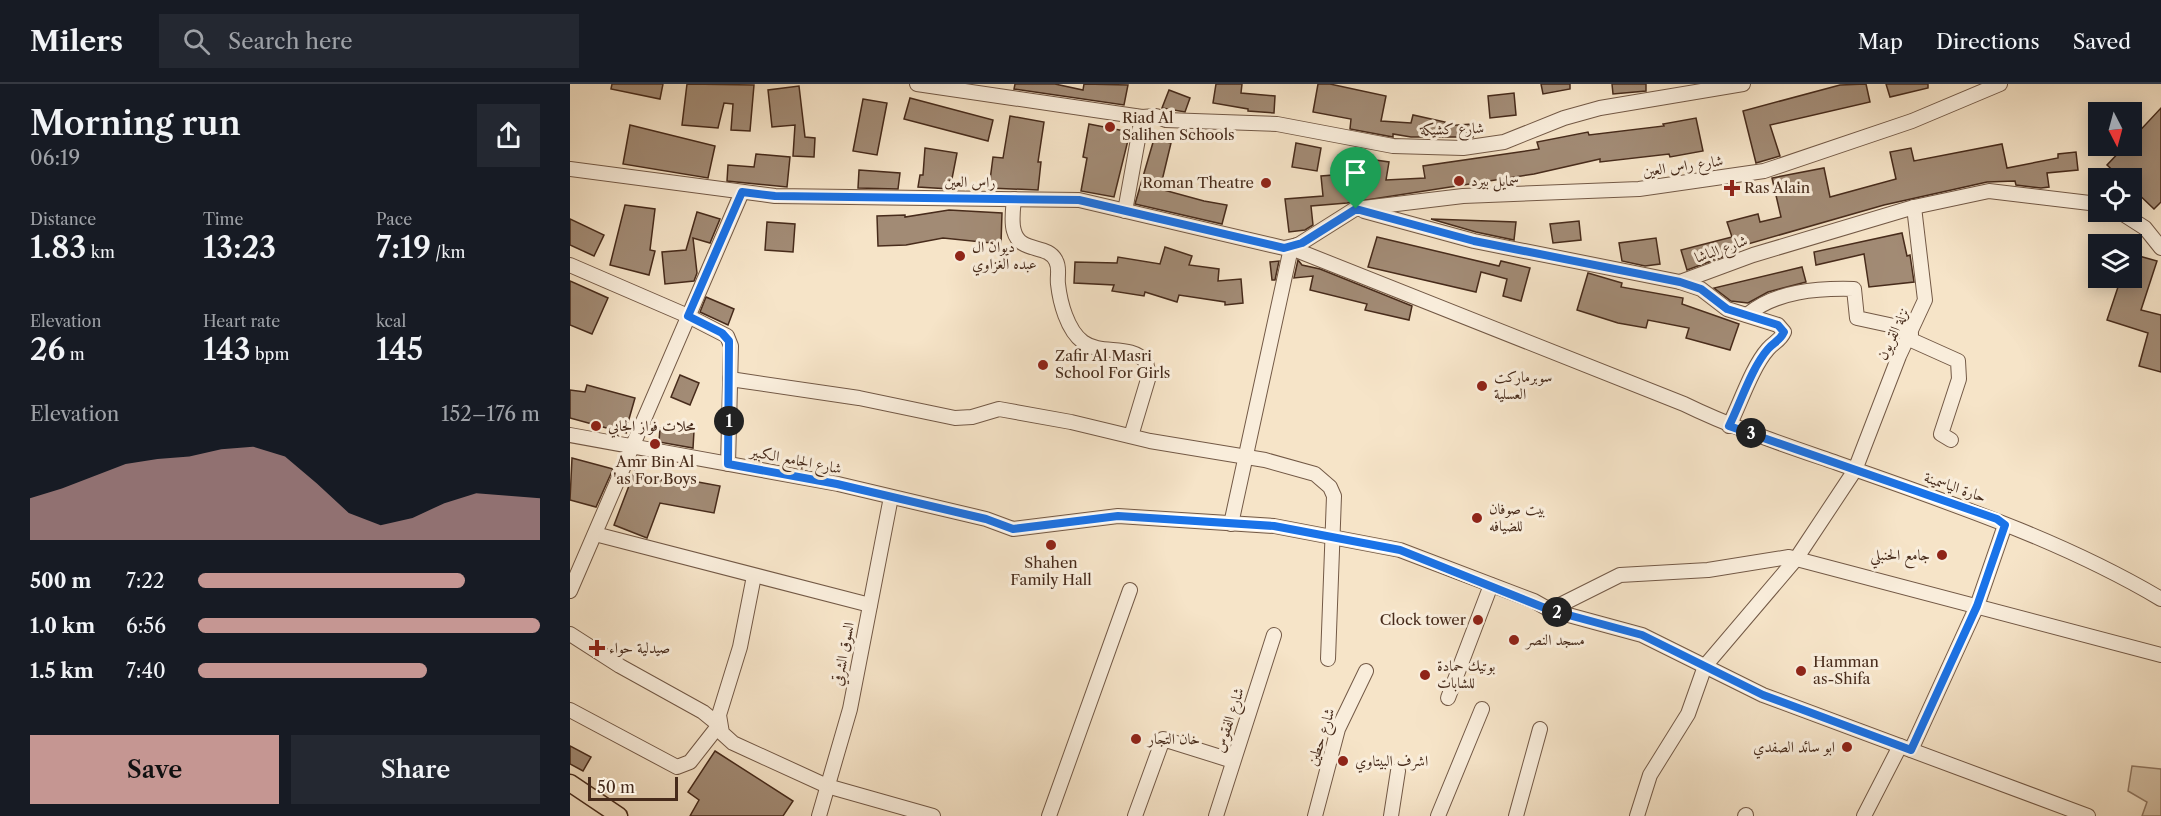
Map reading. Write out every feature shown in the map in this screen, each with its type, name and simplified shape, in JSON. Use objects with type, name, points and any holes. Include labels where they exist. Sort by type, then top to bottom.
[{"type":"main road","points":[[570,783],[614,815]]},
{"type":"street","name":"شارع كشيكة","points":[[917,84],[1184,122],[1277,124],[1394,146],[1463,148],[1504,142],[1594,110],[1743,84]]},
{"type":"street","name":"شارع راس العين","points":[[1356,209],[1463,196],[1639,189],[1764,171],[1912,121],[2000,84]]},
{"type":"street","points":[[1125,211],[1149,116]]},
{"type":"street","name":"راس العين","points":[[570,170],[775,196],[1079,200],[1276,248],[1297,245],[1684,404],[1729,426]]},
{"type":"street","name":"شارع الباشا","points":[[1680,282],[1753,255],[1914,207],[1989,191],[2088,203]]},
{"type":"street","points":[[570,591],[742,192]]},
{"type":"street","points":[[1014,199],[1013,225],[1017,237],[1030,248],[1048,252],[1056,259],[1059,289],[1068,322],[1076,335],[1087,345],[1132,352],[1146,362],[1149,376],[1131,436]]},
{"type":"street","name":"نزلة القريون","points":[[1705,666],[1796,559],[1855,470],[1899,356],[1923,308],[1926,291],[1914,207]]},
{"type":"street","points":[[1729,426],[1759,363],[1768,348],[1780,341],[1784,332],[1778,325],[1727,309],[1701,289],[1680,282],[1474,241],[1356,209],[1297,245],[1231,524],[1274,526],[1400,550],[1550,610],[1642,635],[1763,695],[2088,816]]},
{"type":"street","points":[[2136,222],[2145,228],[2161,248]]},
{"type":"street","points":[[570,265],[688,316],[727,336],[730,346],[728,464]]},
{"type":"street","points":[[1747,315],[1760,304],[1799,292],[1828,288],[1854,289],[1857,318],[1893,326],[1958,362],[1959,379],[1941,434],[1951,440]]},
{"type":"street","points":[[730,379],[859,398],[955,418],[1004,410],[1245,457],[1315,474],[1324,479],[1334,496],[1328,659]]},
{"type":"street","name":"حارة الياسمينة","points":[[1729,426],[1997,519],[2005,525],[2135,584],[2161,599]]},
{"type":"street","name":"شارع الجامع الكبير","points":[[570,435],[891,497],[986,519],[1013,529],[1118,516],[1231,524]]},
{"type":"street","name":"السوق الشرقي","points":[[819,816],[850,709],[891,497]]},
{"type":"street","points":[[1864,816],[1905,748],[1977,606],[2005,525]]},
{"type":"street","points":[[595,534],[870,605]]},
{"type":"street","points":[[1550,610],[1620,575],[1708,570],[1775,558],[1796,559],[2161,655]]},
{"type":"street","points":[[754,576],[740,647],[719,715],[722,734],[733,743],[827,786],[933,816]]},
{"type":"street","points":[[1448,698],[1491,585]]},
{"type":"street","points":[[1049,816],[1130,590]]},
{"type":"street","points":[[570,634],[620,666],[703,712],[719,725]]},
{"type":"street","name":"شارع الفقوس","points":[[1216,816],[1274,634]]},
{"type":"street","points":[[1637,816],[1650,775],[1689,714],[1705,666]]},
{"type":"street","name":"شارع حطين","points":[[1315,816],[1338,729],[1366,671]]},
{"type":"street","points":[[1438,816],[1482,709]]},
{"type":"street","points":[[570,710],[677,767],[690,762],[719,725]]},
{"type":"street","points":[[1516,816],[1540,729]]},
{"type":"street","points":[[1135,816],[1162,739],[1233,761]]},
{"type":"street","points":[[1391,816],[1398,771]]},
{"type":"shaded area","points":[[2132,766],[2161,769],[2161,816],[2142,816],[2147,802],[2128,791]]},
{"type":"building","points":[[612,84],[663,84],[660,99],[611,89]]},
{"type":"building","points":[[687,84],[754,85],[750,131],[731,130],[733,104],[724,103],[718,128],[682,125]]},
{"type":"building","points":[[1015,84],[1055,84],[1083,90],[1084,84],[1128,85],[1124,105],[1014,89]]},
{"type":"building","points":[[1216,84],[1242,84],[1241,93],[1275,96],[1274,113],[1248,111],[1248,109],[1213,103]]},
{"type":"building","points":[[1318,84],[1330,84],[1386,96],[1381,121],[1411,123],[1413,115],[1445,122],[1444,126],[1472,124],[1473,137],[1411,137],[1393,134],[1393,137],[1350,129],[1351,119],[1313,112]]},
{"type":"building","points":[[1541,84],[1570,84],[1570,89],[1543,94]]},
{"type":"building","points":[[1612,84],[1646,84],[1646,91],[1613,94]]},
{"type":"building","points":[[1866,84],[1870,102],[1770,125],[1780,156],[1756,163],[1743,111],[1840,85]]},
{"type":"building","points":[[1886,84],[1928,84],[1928,88],[1890,97]]},
{"type":"building","points":[[799,86],[805,137],[815,138],[814,157],[793,156],[795,125],[772,127],[768,90]]},
{"type":"building","points":[[1169,90],[1190,98],[1185,112],[1162,108]]},
{"type":"building","points":[[1514,93],[1516,115],[1490,118],[1488,96]]},
{"type":"building","points":[[910,98],[993,120],[988,141],[904,119]]},
{"type":"building","points":[[863,99],[887,103],[877,155],[853,151]]},
{"type":"building","points":[[2161,108],[2161,202],[2154,209],[2142,198],[2142,168],[2110,168],[2107,165],[2116,156],[2142,156],[2142,128]]},
{"type":"building","points":[[1010,116],[1044,122],[1038,162],[1041,162],[1038,190],[989,188],[993,157],[1003,158]]},
{"type":"building","points":[[1696,118],[1703,151],[1670,157],[1669,154],[1600,162],[1600,159],[1534,174],[1347,203],[1311,206],[1313,225],[1305,230],[1289,232],[1285,199],[1323,196],[1321,176],[1360,173],[1362,158],[1389,162],[1386,180],[1425,178],[1423,166],[1539,149],[1537,142],[1588,132],[1589,135],[1664,126],[1663,124]]},
{"type":"building","points":[[1089,124],[1130,132],[1114,197],[1081,191],[1087,158],[1083,157]]},
{"type":"building","points":[[630,125],[715,146],[708,178],[623,164]]},
{"type":"building","points":[[1154,139],[1171,143],[1160,189],[1227,205],[1222,224],[1135,204]]},
{"type":"building","points":[[1296,143],[1321,148],[1317,171],[1292,167]]},
{"type":"building","points":[[2002,144],[2007,168],[2058,158],[2058,154],[2076,152],[2078,170],[2047,173],[2049,187],[2016,185],[2015,181],[1987,182],[1884,205],[1727,250],[1728,255],[1687,270],[1681,250],[1732,237],[1727,222],[1758,214],[1760,222],[1781,217],[1772,178],[1824,168],[1830,197],[1896,179],[1890,152],[1911,148],[1914,161]]},
{"type":"building","points":[[925,148],[957,153],[950,189],[918,187],[920,175],[923,175]]},
{"type":"building","points":[[756,154],[790,157],[787,187],[727,181],[728,165],[754,167]]},
{"type":"building","points":[[859,170],[900,173],[898,189],[858,188]]},
{"type":"building","points":[[625,205],[655,209],[650,250],[655,251],[649,275],[610,265]]},
{"type":"building","points":[[949,210],[1002,213],[1001,244],[943,238],[906,245],[878,246],[877,216],[905,215],[905,217]]},
{"type":"building","points":[[697,212],[720,219],[710,243],[693,238],[697,273],[694,281],[665,284],[662,252],[686,250]]},
{"type":"building","points":[[570,219],[604,235],[594,256],[570,245]]},
{"type":"building","points":[[1431,219],[1516,222],[1514,240],[1476,232]]},
{"type":"building","points":[[1579,221],[1581,240],[1553,243],[1550,224]]},
{"type":"building","points":[[767,222],[795,224],[793,252],[765,250]]},
{"type":"building","points":[[1902,233],[1907,256],[1910,255],[1914,282],[1869,287],[1864,254],[1816,265],[1814,252]]},
{"type":"building","points":[[1377,237],[1499,266],[1501,261],[1530,268],[1521,301],[1503,296],[1507,279],[1481,272],[1476,292],[1368,267]]},
{"type":"building","points":[[1656,238],[1660,264],[1645,266],[1622,261],[1619,243]]},
{"type":"building","points":[[1165,247],[1192,256],[1189,265],[1219,269],[1218,281],[1241,279],[1243,303],[1225,305],[1225,302],[1179,295],[1177,302],[1145,292],[1144,296],[1112,291],[1114,285],[1074,283],[1075,262],[1117,263],[1118,257],[1160,264]]},
{"type":"building","points":[[2142,257],[2157,261],[2141,310],[2161,315],[2161,372],[2139,366],[2148,333],[2107,320],[2118,288],[2142,288]]},
{"type":"building","points":[[1298,260],[1302,265],[1320,269],[1412,306],[1409,320],[1365,310],[1367,304],[1310,290],[1313,276],[1294,278]]},
{"type":"building","points":[[1279,261],[1275,280],[1272,280],[1270,262]]},
{"type":"building","points":[[1802,267],[1806,282],[1768,292],[1748,303],[1731,301],[1714,288]]},
{"type":"building","points":[[1588,273],[1622,283],[1621,287],[1683,298],[1682,304],[1739,324],[1730,350],[1686,338],[1689,328],[1648,320],[1646,328],[1618,323],[1577,310]]},
{"type":"building","points":[[570,281],[608,298],[592,334],[570,325]]},
{"type":"building","points":[[706,297],[734,309],[728,325],[700,312]]},
{"type":"building","points":[[680,375],[699,383],[690,405],[671,397]]},
{"type":"building","points":[[587,385],[635,398],[625,433],[570,418],[570,390],[585,392]]},
{"type":"building","points":[[660,428],[694,431],[693,448],[659,442]]},
{"type":"building","points":[[572,458],[613,469],[596,507],[570,500]]},
{"type":"building","points":[[635,470],[675,485],[676,478],[720,486],[714,513],[660,503],[647,538],[614,525]]},
{"type":"building","points":[[570,746],[591,757],[583,771],[570,764]]},
{"type":"building","points":[[715,751],[793,801],[783,816],[690,816],[699,800],[688,792]]},
{"type":"place","name":"Riad Al Salihen Schools","points":[[1110,127]]},
{"type":"place","name":"سمايل بيرد","points":[[1459,181]]},
{"type":"place","name":"Roman Theatre","points":[[1266,183]]},
{"type":"place","name":"Ras Alain","points":[[1732,188]]},
{"type":"place","name":"ديوان ال عبده الغزاوي","points":[[960,256]]},
{"type":"place","name":"Zafir Al Masri School For Girls","points":[[1043,365]]},
{"type":"place","name":"سوبرماركت العسلية","points":[[1482,386]]},
{"type":"place","name":"محلات فواز الجابي","points":[[596,426]]},
{"type":"place","name":"Amr Bin Al 'as For Boys","points":[[655,444]]},
{"type":"place","name":"بيت صوفان للضيافه","points":[[1477,518]]},
{"type":"place","name":"Shahen Family Hall","points":[[1051,545]]},
{"type":"place","name":"جامع الحنبلي","points":[[1942,555]]},
{"type":"place","name":"Clock tower","points":[[1478,620]]},
{"type":"place","name":"مسجد النصر","points":[[1514,640]]},
{"type":"place","name":"صيدلية حواء","points":[[597,648]]},
{"type":"place","name":"Hamman as-Shifa","points":[[1801,671]]},
{"type":"place","name":"بوتيك حمادة للشابات","points":[[1425,675]]},
{"type":"place","name":"خان التجار","points":[[1136,739]]},
{"type":"place","name":"ابو سائد الصفدي","points":[[1847,747]]},
{"type":"place","name":"اشرف البيتاوي","points":[[1343,761]]},
{"type":"route","points":[[742,192],[775,196],[1079,200],[1276,248],[1291,248],[1302,243],[1356,209],[1474,241],[1680,282],[1701,289],[1727,309],[1778,325],[1784,332],[1780,341],[1768,348],[1759,363],[1729,426],[1997,519],[2005,525],[1977,606],[1911,750],[1763,695],[1642,635],[1550,610],[1400,550],[1274,526],[1118,516],[1013,529],[986,519],[837,484],[728,464],[729,341],[727,336],[688,316],[742,192]]}]
